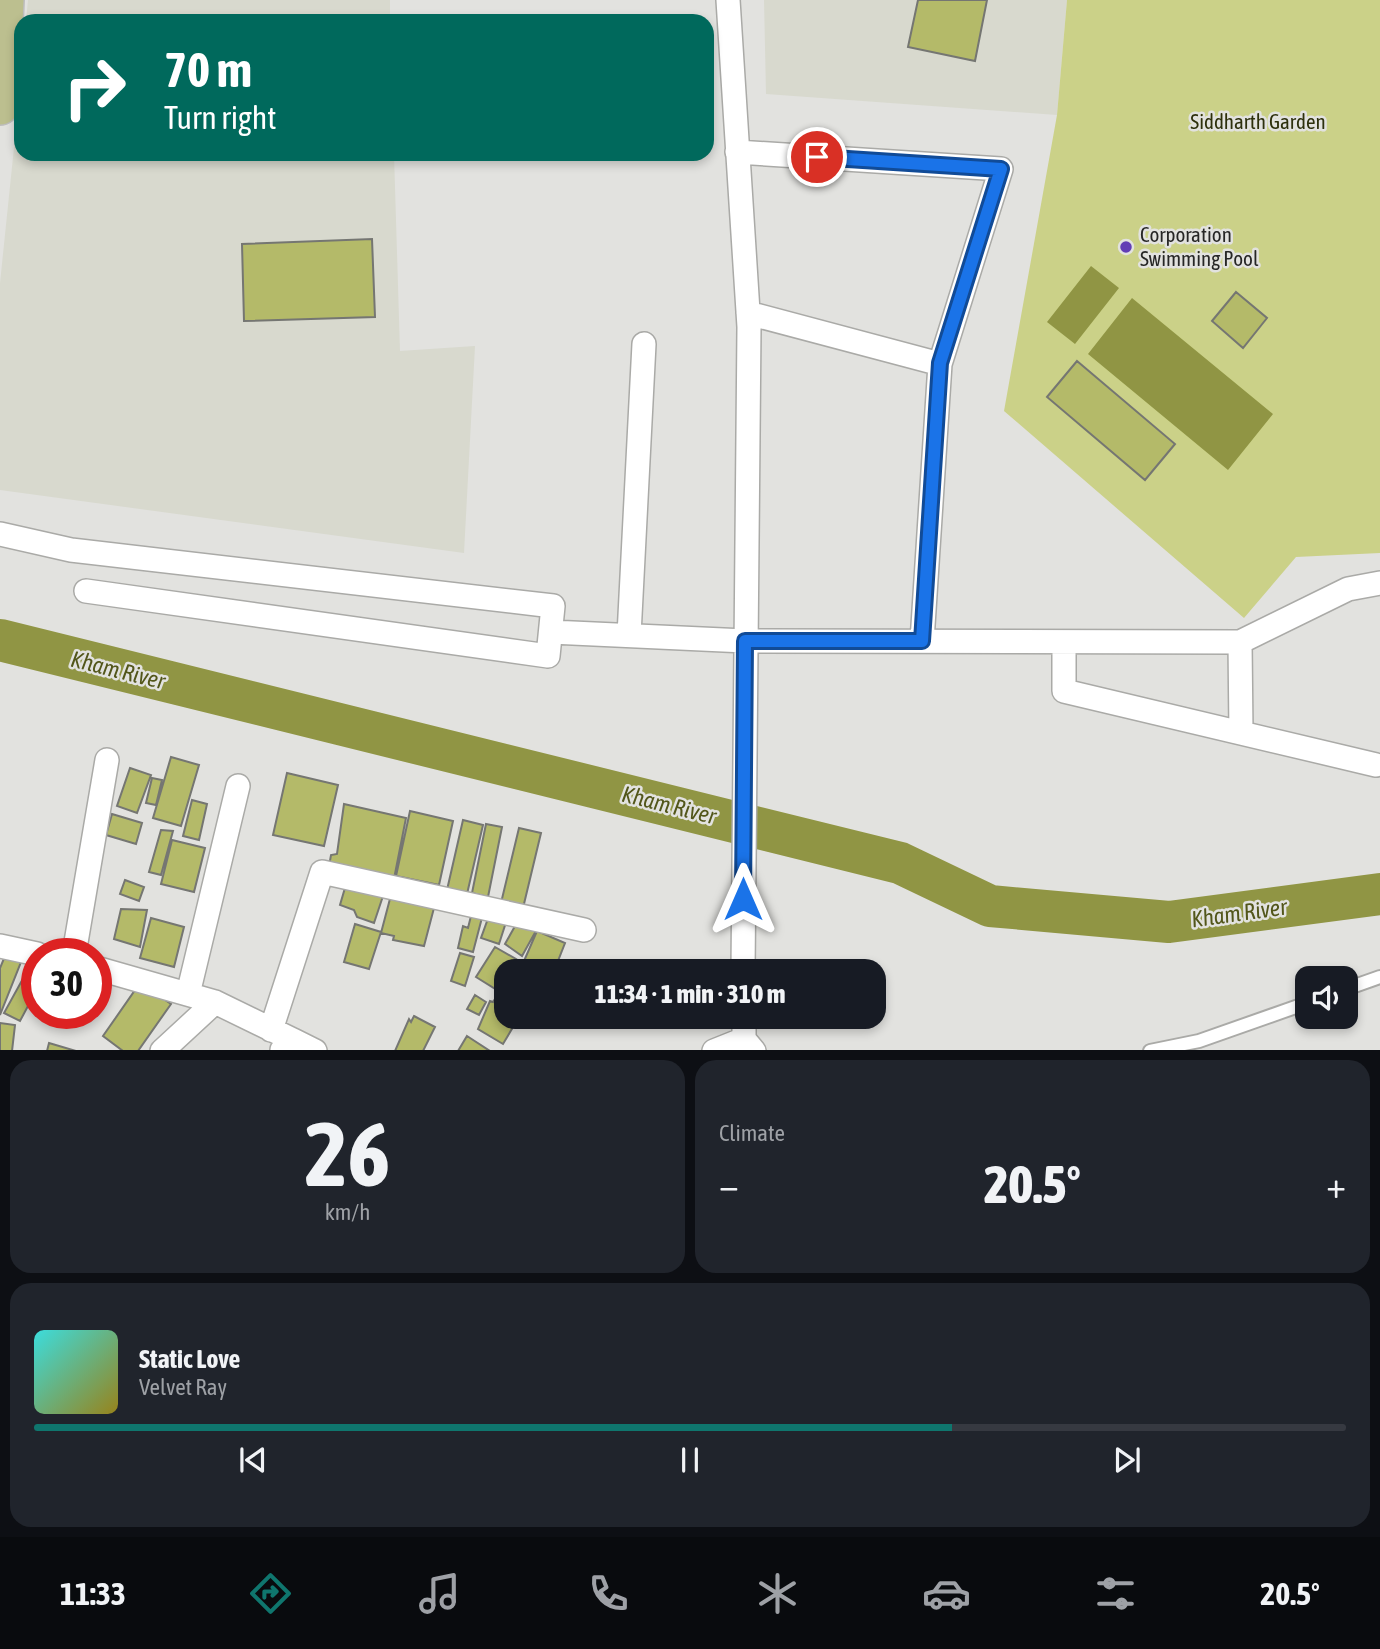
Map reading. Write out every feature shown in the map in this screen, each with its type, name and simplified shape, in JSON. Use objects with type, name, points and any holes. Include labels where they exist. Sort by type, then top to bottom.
[{"type":"main road","points":[[1,99],[5,0]]},
{"type":"street","points":[[727,0],[748,313],[743,959]]},
{"type":"street","points":[[737,152],[1001,169],[940,363],[922,641]]},
{"type":"street","points":[[748,313],[940,363]]},
{"type":"street","points":[[629,635],[644,344]]},
{"type":"street","points":[[0,534],[71,550],[553,606],[548,656],[86,592]]},
{"type":"street","points":[[551,632],[745,641],[1240,642],[1348,589],[1380,583]]},
{"type":"street","points":[[1065,642],[1064,691],[1376,765]]},
{"type":"street","points":[[1240,642],[1241,733]]},
{"type":"street","points":[[77,938],[107,760]]},
{"type":"street","points":[[188,994],[238,786]]},
{"type":"street","points":[[271,1030],[322,872],[584,930]]},
{"type":"street","points":[[0,946],[21,951]]},
{"type":"street","points":[[112,973],[215,1002],[271,1030],[288,1045],[310,1050]]},
{"type":"street","points":[[163,1050],[215,1002]]},
{"type":"street","points":[[717,1050],[746,1039]]},
{"type":"lane","points":[[1358,985],[1380,977]]},
{"type":"lane","points":[[1155,1050],[1199,1041],[1295,1007]]},
{"type":"shaded area","points":[[28,0],[390,0],[390,14],[27,14]]},
{"type":"shaded area","points":[[764,0],[1067,0],[1057,115],[766,94]]},
{"type":"shaded area","points":[[14,148],[14,161],[394,161],[400,351],[475,346],[464,553],[0,490],[0,283]]},
{"type":"shaded area","points":[[1091,266],[1119,288],[1075,344],[1047,322]]},
{"type":"shaded area","points":[[1132,298],[1273,414],[1228,470],[1088,354]]},
{"type":"green space","name":"Siddharth Garden","points":[[1067,0],[1380,0],[1380,553],[1296,557],[1244,618],[1004,411],[1057,115]]},
{"type":"building","points":[[918,0],[987,0],[975,61],[908,47]]},
{"type":"building","points":[[372,239],[375,317],[244,321],[242,244]]},
{"type":"building","points":[[1236,292],[1267,318],[1243,348],[1212,321]]},
{"type":"building","points":[[1077,361],[1175,444],[1145,480],[1047,397]]},
{"type":"building","points":[[171,757],[199,765],[181,826],[153,818]]},
{"type":"building","points":[[130,768],[151,775],[137,813],[117,806]]},
{"type":"building","points":[[287,773],[338,785],[324,846],[273,835]]},
{"type":"building","points":[[152,778],[162,780],[156,805],[146,803]]},
{"type":"building","points":[[192,800],[207,804],[199,840],[183,836]]},
{"type":"building","points":[[344,804],[406,818],[393,884],[328,872],[331,855],[337,854]]},
{"type":"building","points":[[410,811],[453,821],[439,885],[396,876]]},
{"type":"building","points":[[112,814],[142,823],[136,844],[106,835]]},
{"type":"building","points":[[463,820],[483,825],[467,894],[447,890]]},
{"type":"building","points":[[486,824],[502,827],[488,897],[472,893]]},
{"type":"building","points":[[519,828],[541,833],[523,908],[501,903]]},
{"type":"building","points":[[161,830],[173,831],[161,875],[149,872]]},
{"type":"building","points":[[172,840],[205,848],[194,892],[161,884]]},
{"type":"building","points":[[125,880],[144,887],[139,901],[120,894]]},
{"type":"building","points":[[347,881],[384,893],[374,923],[357,917],[354,910],[340,905]]},
{"type":"building","points":[[391,895],[434,908],[424,946],[393,940],[394,936],[381,933]]},
{"type":"building","points":[[473,908],[484,910],[473,952],[458,948],[463,926],[468,928]]},
{"type":"building","points":[[121,909],[147,910],[140,947],[114,939]]},
{"type":"building","points":[[490,913],[507,919],[499,944],[481,938]]},
{"type":"building","points":[[151,918],[184,927],[174,967],[140,958]]},
{"type":"building","points":[[519,919],[537,929],[522,956],[505,944]]},
{"type":"building","points":[[355,924],[381,932],[369,969],[344,962]]},
{"type":"building","points":[[537,931],[565,943],[559,959],[525,959]]},
{"type":"building","points":[[495,947],[516,959],[494,959],[494,988],[476,977]]},
{"type":"building","points":[[460,953],[474,957],[465,986],[451,981]]},
{"type":"building","points":[[5,956],[21,962],[0,1015],[0,968]]},
{"type":"building","points":[[21,982],[20,1021],[4,1013]]},
{"type":"building","points":[[140,983],[171,1004],[139,1050],[122,1050],[103,1036],[108,1029],[112,1029],[112,1023]]},
{"type":"building","points":[[475,995],[486,1002],[479,1015],[467,1009]]},
{"type":"building","points":[[490,1001],[493,1002],[494,1029],[512,1029],[503,1044],[478,1029]]},
{"type":"building","points":[[414,1016],[435,1027],[424,1050],[395,1050],[409,1019],[411,1022]]},
{"type":"building","points":[[0,1023],[15,1025],[12,1050],[0,1050]]},
{"type":"building","points":[[467,1036],[488,1050],[459,1050]]},
{"type":"building","points":[[49,1043],[73,1050],[47,1050]]},
{"type":"waterway","name":"Kham River","points":[[0,640],[900,863],[990,906],[1169,922],[1380,894]]},
{"type":"place","name":"Corporation Swimming Pool","points":[[1126,247]]},
{"type":"route","points":[[743,899],[745,641],[922,641],[940,363],[1001,169],[817,157]]}]
